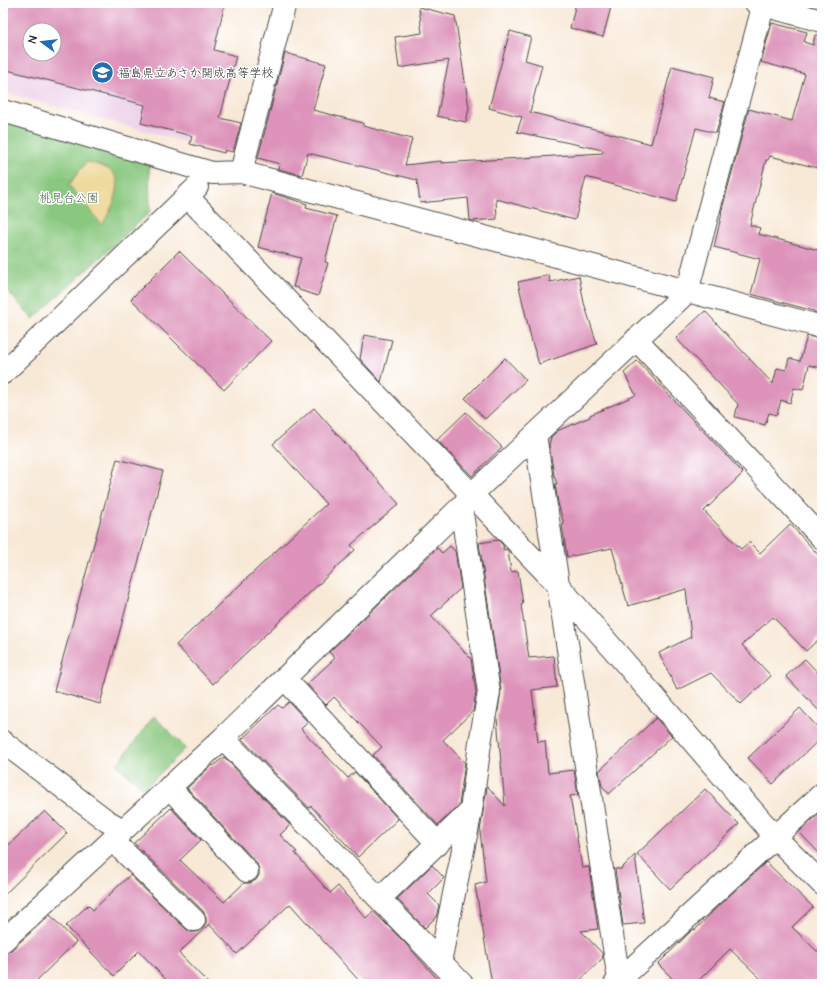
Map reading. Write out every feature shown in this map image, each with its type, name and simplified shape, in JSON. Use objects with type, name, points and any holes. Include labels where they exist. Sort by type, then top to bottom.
[{"type":"street","points":[[241,172],[285,3]]},
{"type":"street","points":[[3,941],[223,738],[535,435],[687,292],[761,4],[822,21]]},
{"type":"street","points":[[3,111],[212,173],[241,172],[822,327]]},
{"type":"street","points":[[3,373],[212,173]]},
{"type":"street","points":[[187,196],[467,501],[558,585],[776,838],[822,884]]},
{"type":"street","points":[[636,339],[822,538]]},
{"type":"street","points":[[535,435],[619,983]]},
{"type":"street","points":[[440,962],[472,811],[480,743],[489,692],[467,501]]},
{"type":"street","points":[[284,678],[438,844]]},
{"type":"street","points":[[223,738],[462,984]]},
{"type":"street","points":[[3,742],[107,821],[117,835],[194,920]]},
{"type":"street","points":[[169,787],[247,871]]},
{"type":"street","points":[[619,983],[822,794]]},
{"type":"street","points":[[380,898],[472,811]]},
{"type":"shaded area","name":"福島県立あさか開成高等学校","points":[[3,3],[210,42],[186,142],[3,92]]},
{"type":"green space","name":"桃見台公園","points":[[3,111],[149,154],[150,212],[33,319],[3,286]]},
{"type":"green space","points":[[154,716],[186,748],[144,789],[117,765]]},
{"type":"sand","points":[[86,162],[107,168],[116,178],[117,191],[115,199],[102,225],[69,185]]},
{"type":"building","name":"福島県立あさか開成高等学校","points":[[3,3],[225,3],[214,50],[236,56],[220,118],[241,123],[233,152],[225,150],[224,153],[190,144],[192,136],[141,123],[145,105],[3,69]]},
{"type":"building","points":[[576,3],[612,3],[603,37],[570,28]]},
{"type":"building","points":[[419,7],[455,16],[469,108],[466,122],[437,116],[449,60],[399,68],[395,37],[422,33]]},
{"type":"building","points":[[772,23],[807,32],[804,42],[813,45],[815,35],[822,36],[822,169],[770,156],[768,160],[766,160],[750,225],[760,228],[758,234],[822,251],[822,314],[751,294],[760,259],[714,247],[721,213],[749,109],[792,121],[805,74],[761,62]]},
{"type":"building","points":[[510,31],[531,37],[525,60],[542,65],[530,112],[651,144],[672,66],[714,77],[709,98],[725,102],[716,133],[696,128],[676,202],[586,177],[575,220],[496,199],[497,219],[472,221],[470,220],[468,198],[420,203],[417,180],[308,153],[302,175],[278,169],[280,164],[258,158],[285,53],[326,64],[313,110],[363,123],[363,126],[412,139],[405,165],[441,161],[441,163],[603,153],[603,150],[517,132],[522,117],[489,108]]},
{"type":"building","points":[[272,193],[307,204],[306,208],[337,216],[325,262],[328,263],[318,296],[293,287],[301,258],[258,247]]},
{"type":"building","points":[[179,251],[271,341],[224,390],[131,299]]},
{"type":"building","points":[[549,275],[550,282],[579,276],[584,303],[597,344],[539,364],[532,342],[518,282]]},
{"type":"building","points":[[705,311],[773,384],[777,368],[786,370],[789,358],[800,361],[807,336],[822,339],[822,368],[809,365],[803,390],[794,388],[790,403],[781,400],[777,415],[769,413],[765,425],[735,417],[738,404],[676,338]]},
{"type":"building","points":[[364,335],[392,340],[381,382],[360,359]]},
{"type":"building","points":[[505,358],[526,380],[485,419],[465,398]]},
{"type":"building","points":[[637,361],[743,473],[704,511],[741,549],[749,542],[760,553],[790,524],[822,559],[822,636],[806,651],[773,617],[742,645],[771,676],[741,704],[711,673],[677,690],[659,653],[691,637],[686,589],[628,606],[612,548],[567,557],[562,525],[564,525],[558,503],[555,484],[557,484],[549,445],[551,437],[557,431],[636,395],[624,373]]},
{"type":"building","points":[[314,408],[399,504],[351,545],[355,550],[213,684],[176,645],[326,504],[273,444]]},
{"type":"building","points":[[466,412],[502,447],[472,476],[437,440]]},
{"type":"building","points":[[117,459],[163,471],[100,704],[54,691]]},
{"type":"building","points":[[498,540],[503,545],[504,550],[507,549],[508,551],[511,572],[518,571],[523,604],[521,605],[529,658],[554,656],[557,687],[532,690],[538,742],[545,741],[548,773],[574,770],[578,795],[570,796],[582,868],[589,867],[598,929],[581,931],[602,953],[603,958],[576,984],[492,984],[475,885],[486,882],[480,831],[487,786],[505,806],[497,718],[501,690],[479,543]]},
{"type":"building","points":[[450,546],[455,551],[461,588],[431,616],[471,659],[476,692],[473,711],[443,740],[465,763],[459,805],[438,825],[373,755],[382,747],[334,697],[326,705],[307,684],[335,658],[329,652],[437,548],[442,553]]},
{"type":"building","points":[[805,659],[822,677],[822,714],[786,676]]},
{"type":"building","points":[[289,702],[308,722],[301,729],[348,778],[355,772],[398,819],[358,857],[311,806],[309,808],[242,739],[278,705],[282,708]]},
{"type":"building","points":[[800,708],[822,732],[822,737],[773,784],[748,758]]},
{"type":"building","points":[[656,718],[672,736],[609,794],[602,786],[599,771]]},
{"type":"building","points":[[224,757],[290,825],[280,835],[297,852],[295,853],[330,893],[338,886],[366,918],[373,911],[407,945],[442,984],[362,984],[290,904],[237,954],[209,924],[179,953],[209,984],[170,984],[139,951],[114,976],[66,926],[88,905],[93,910],[130,875],[186,929],[191,932],[197,932],[203,928],[206,923],[206,917],[203,911],[134,843],[171,808],[201,840],[180,860],[224,902],[244,883],[250,883],[256,880],[259,875],[259,869],[256,862],[187,788],[212,765],[213,766]]},
{"type":"building","points":[[705,789],[739,824],[670,889],[637,854]]},
{"type":"building","points":[[45,811],[67,833],[3,896],[3,850]]},
{"type":"building","points":[[822,811],[822,856],[799,832]]},
{"type":"building","points":[[635,855],[644,923],[623,925],[615,869],[621,869]]},
{"type":"building","points":[[766,862],[813,907],[792,927],[822,956],[822,984],[766,984],[730,949],[695,984],[678,984],[658,964],[690,932],[694,929],[695,930],[718,906]]},
{"type":"building","points":[[432,865],[444,878],[428,894],[439,905],[436,917],[425,928],[397,899]]},
{"type":"building","points":[[50,915],[76,942],[33,984],[3,984],[3,955],[11,950]]},
{"type":"place","name":"福島県立あさか開成高等学校","points":[[103,73]]}]
